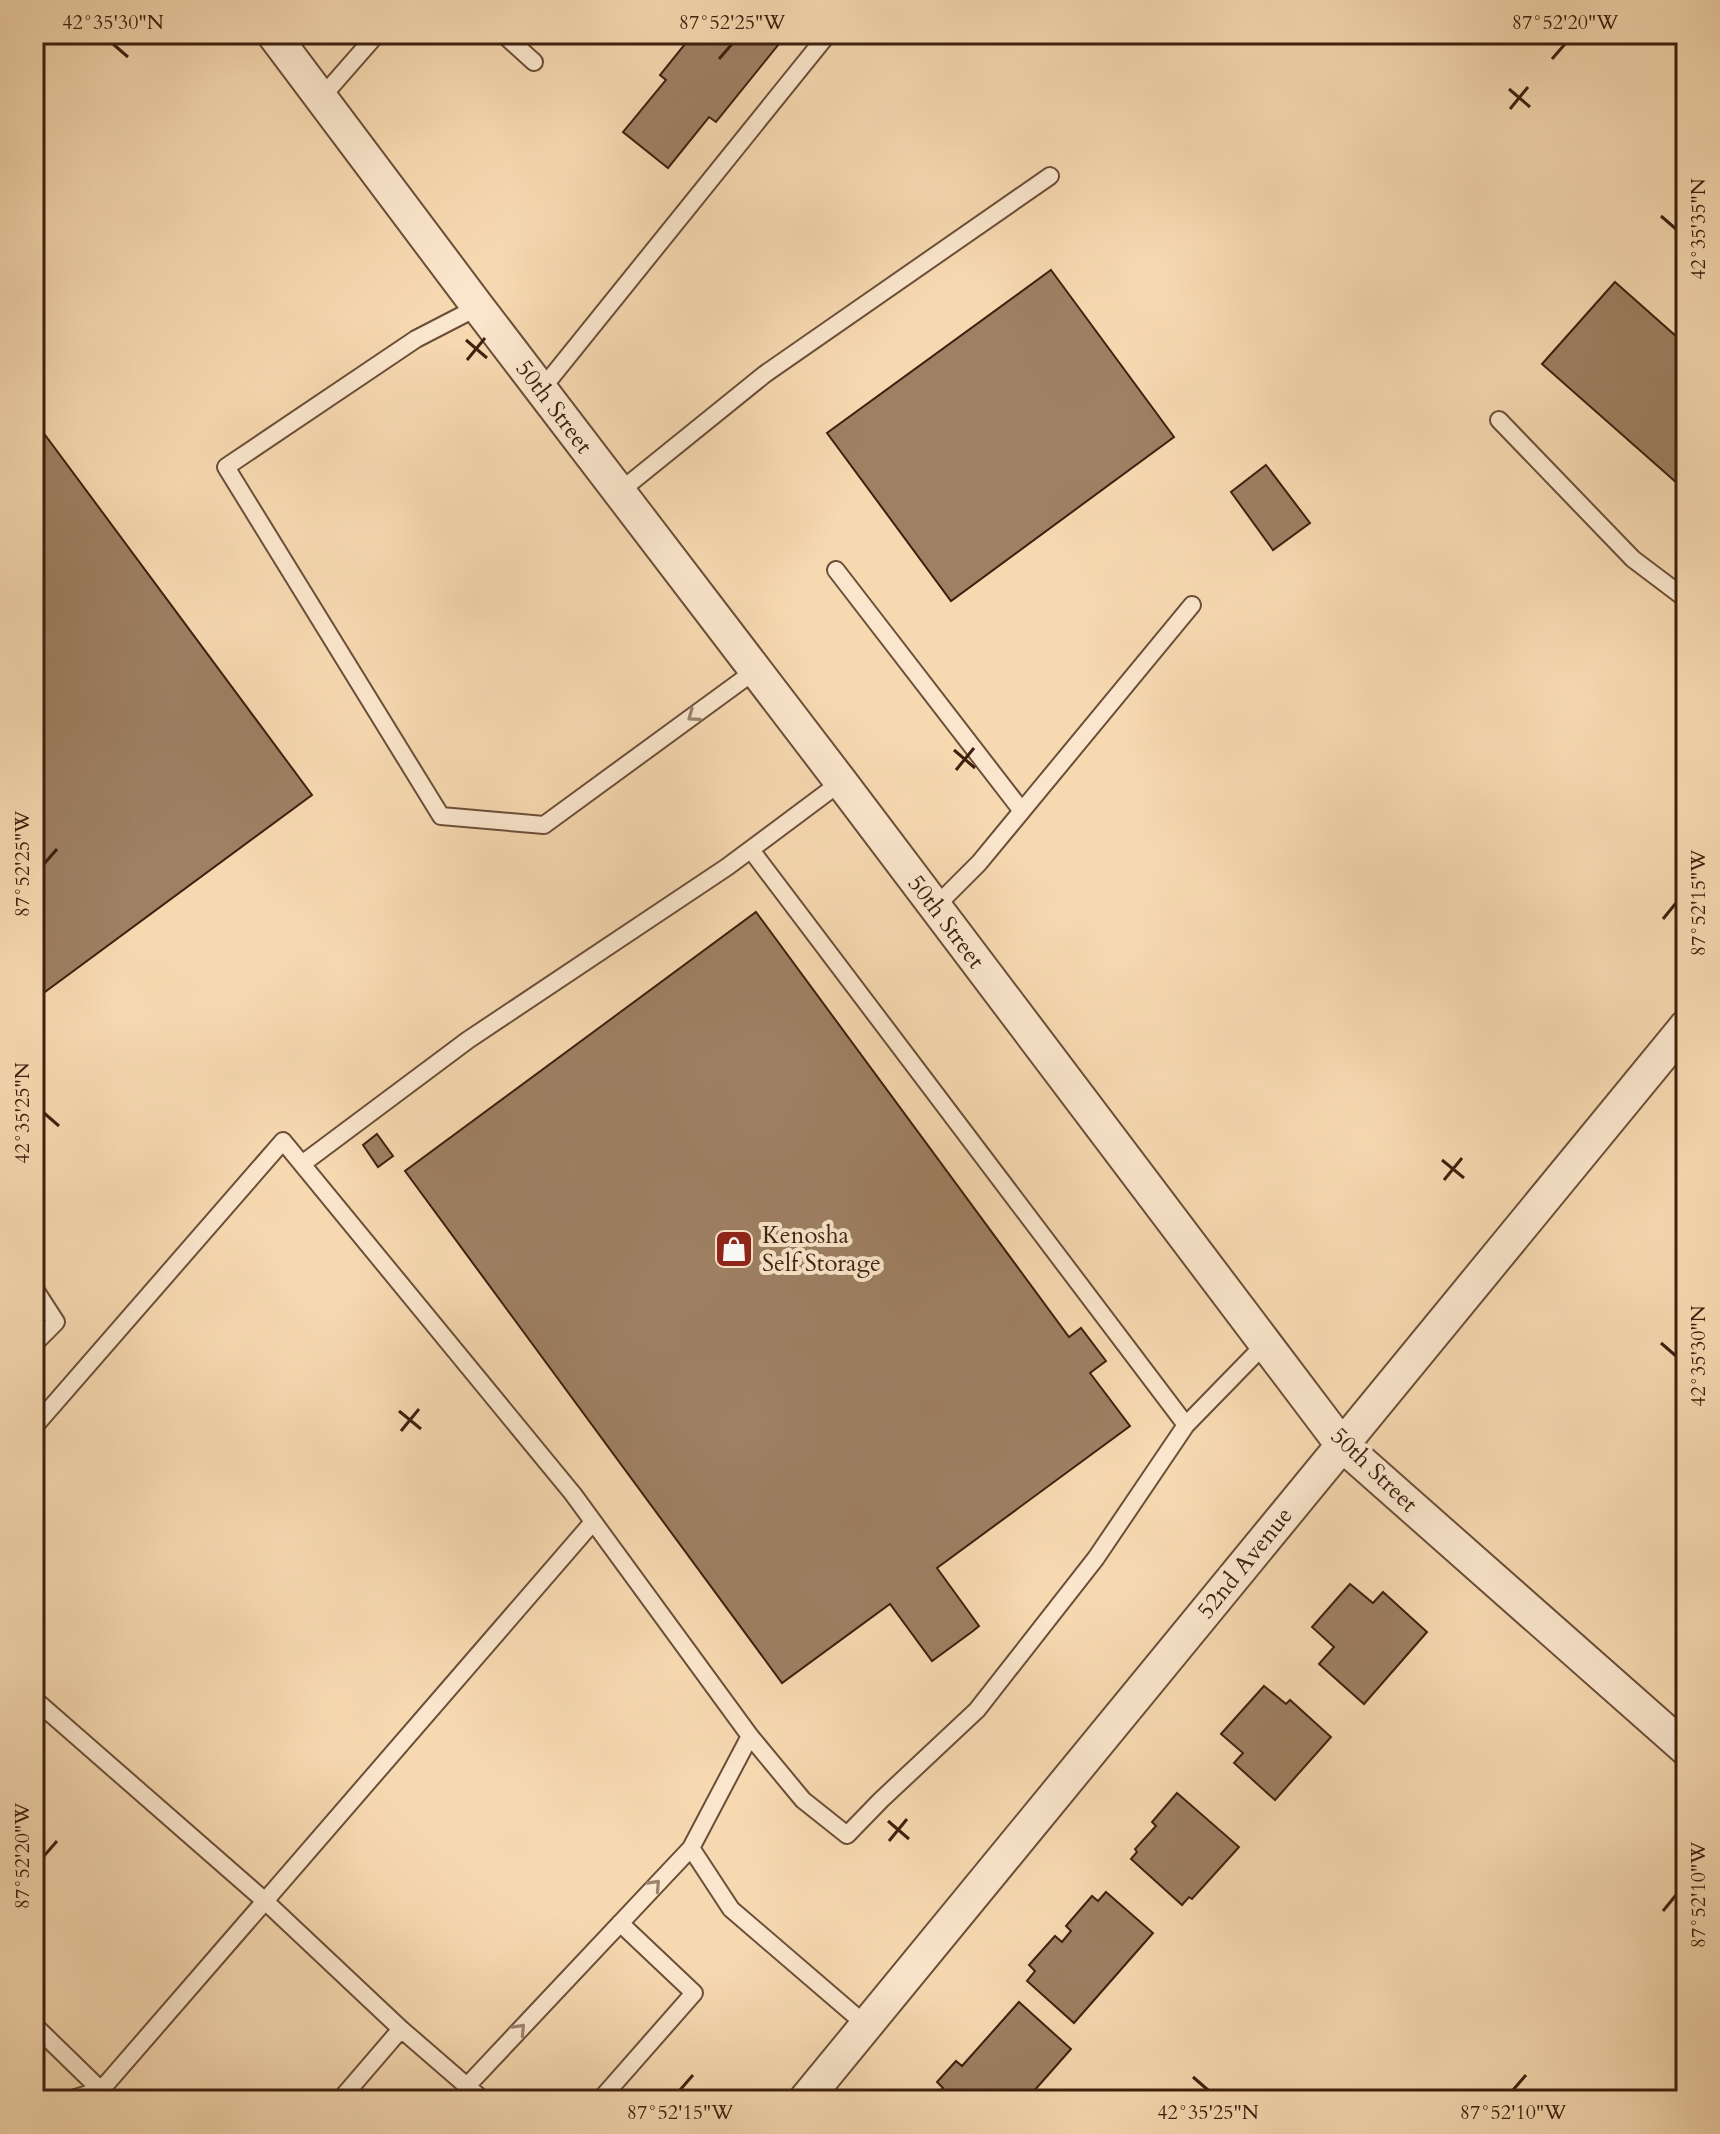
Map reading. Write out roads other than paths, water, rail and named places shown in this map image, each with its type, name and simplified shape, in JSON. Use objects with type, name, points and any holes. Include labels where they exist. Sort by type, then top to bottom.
[{"type":"street","name":"50th Street","points":[[273,34],[1342,1445],[1686,1749]]},
{"type":"street","name":"52nd Avenue","points":[[805,2100],[1686,1026]]},
{"type":"lane","points":[[321,98],[377,34]]},
{"type":"lane","points":[[503,34],[534,62]]},
{"type":"lane","points":[[541,390],[828,34]]},
{"type":"lane","points":[[619,492],[765,374],[1050,176]]},
{"type":"lane","points":[[478,307],[416,339],[226,467],[441,816],[544,825],[756,670]]},
{"type":"lane","points":[[1499,420],[1633,559],[1686,599]]},
{"type":"lane","points":[[836,570],[1022,811]]},
{"type":"lane","points":[[935,907],[979,863],[1192,605]]},
{"type":"lane","points":[[302,1164],[468,1040],[751,850],[841,782]]},
{"type":"lane","points":[[751,850],[1186,1425]]},
{"type":"lane","points":[[34,1427],[283,1141],[565,1484],[750,1736],[803,1800],[847,1835],[977,1710],[1096,1558],[1186,1425],[1265,1344]]},
{"type":"lane","points":[[34,1288],[56,1322],[34,1344]]},
{"type":"lane","points":[[69,2100],[103,2097],[265,1901],[593,1522]]},
{"type":"lane","points":[[34,1699],[265,1901],[401,2029],[483,2100]]},
{"type":"lane","points":[[467,2086],[691,1848],[750,1736]]},
{"type":"lane","points":[[691,1848],[731,1909],[866,2025]]},
{"type":"lane","points":[[600,2100],[694,1993],[620,1923]]},
{"type":"lane","points":[[34,2025],[103,2097]]},
{"type":"lane","points":[[340,2100],[401,2029]]},
{"type":"place","name":"Kenosha Self Storage","points":[[734,1249]]}]
